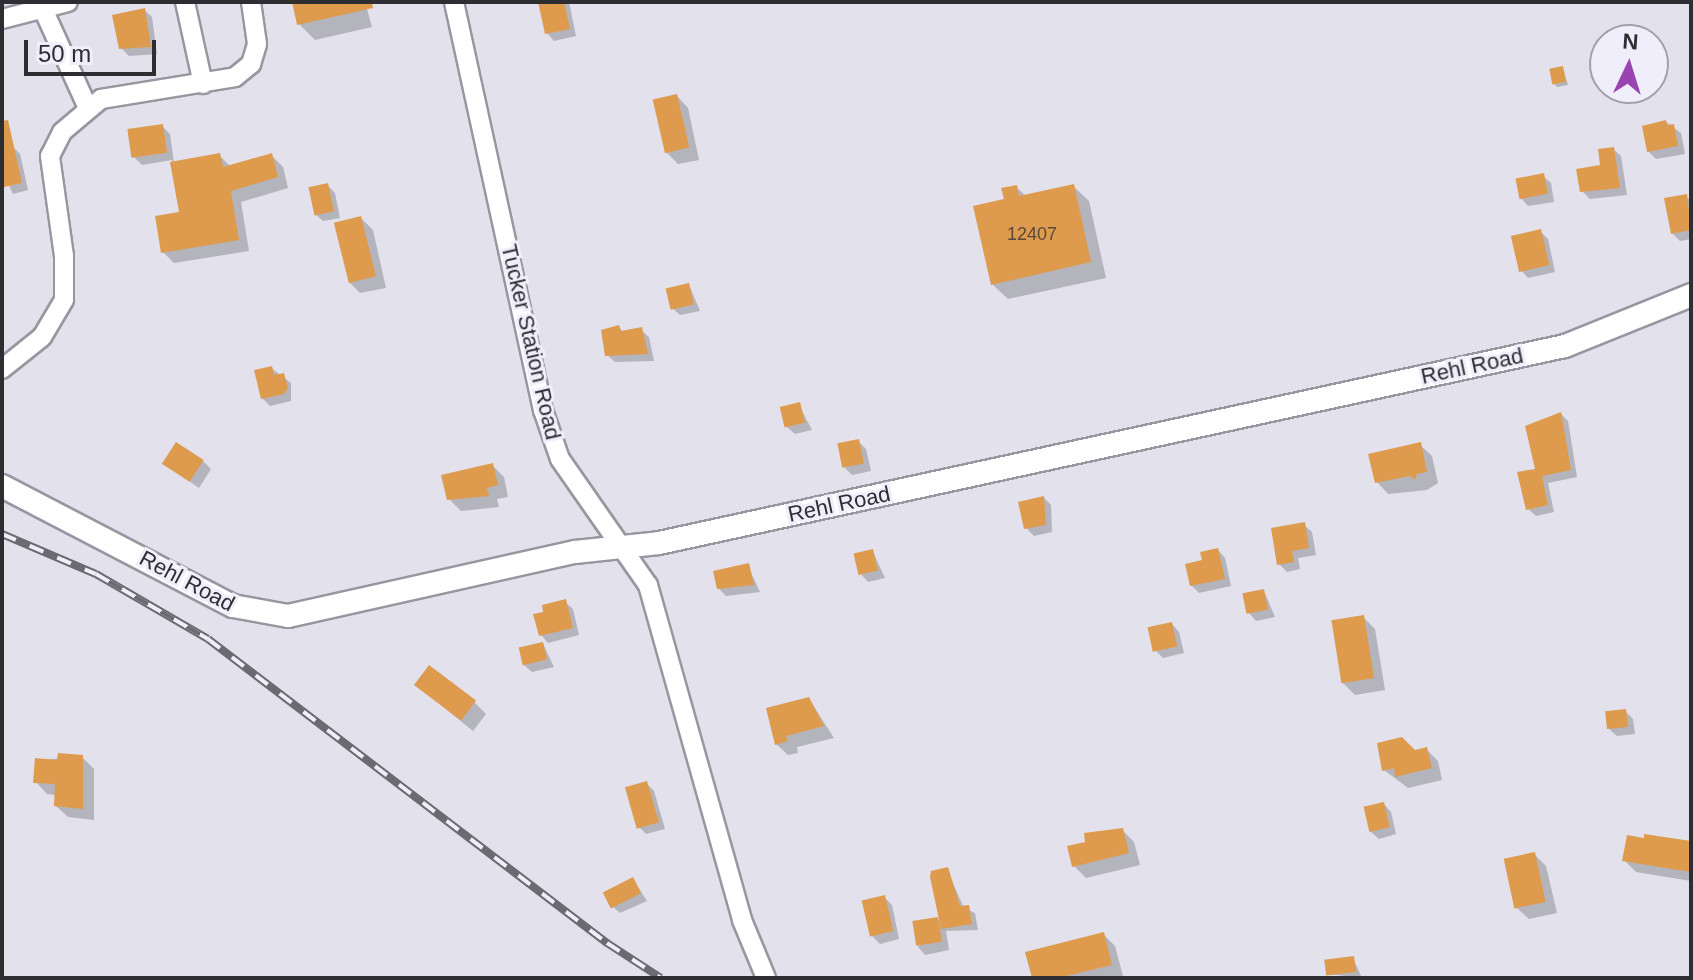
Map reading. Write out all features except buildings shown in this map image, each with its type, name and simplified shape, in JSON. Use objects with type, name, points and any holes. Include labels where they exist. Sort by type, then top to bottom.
[{"type":"street","points":[[2,19],[68,2]]},
{"type":"street","points":[[185,2],[203,84]]},
{"type":"street","points":[[2,369],[42,337],[64,300],[64,256],[50,156],[62,132],[101,99],[235,77],[251,64],[257,44],[251,2]]},
{"type":"street","name":"Tucker Station Road","points":[[454,2],[543,410],[560,459],[625,546],[655,603],[727,872],[766,978]]},
{"type":"street","points":[[43,9],[88,108]]},
{"type":"street","name":"Rehl Road","points":[[2,486],[233,606],[262,616],[332,610],[575,552],[625,546],[1565,346],[1691,295]]},
{"type":"railway","points":[[2,534],[96,574],[208,639],[607,943],[661,978]]}]
